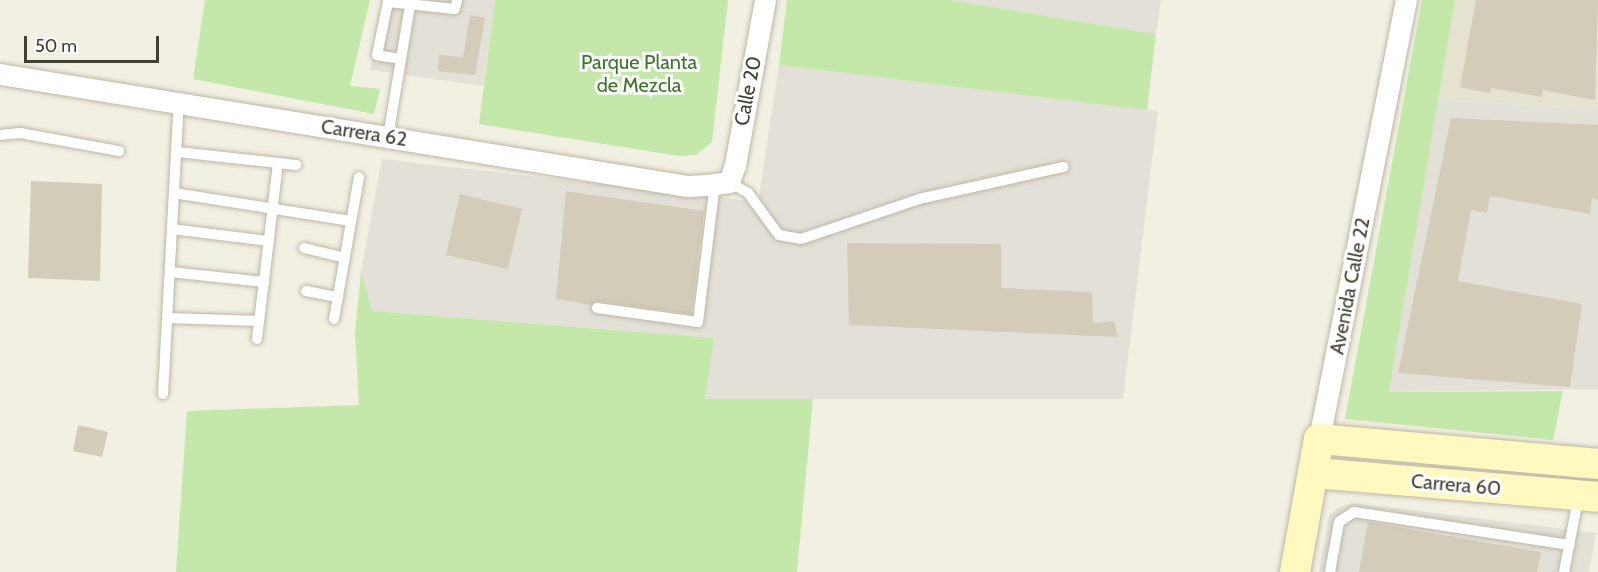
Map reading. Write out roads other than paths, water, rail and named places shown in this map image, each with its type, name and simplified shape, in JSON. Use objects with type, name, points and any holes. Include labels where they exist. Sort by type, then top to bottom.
[{"type":"street","name":"Calle 20","points":[[722,183],[765,0]]},
{"type":"street","name":"Avenida Calle 22","points":[[1295,572],[1406,0]]},
{"type":"street","name":"Carrera 62","points":[[0,74],[688,186],[722,183]]},
{"type":"street","name":"Carrera 60","points":[[1319,439],[1591,464]]},
{"type":"street","points":[[1588,496],[1591,464]]},
{"type":"street","name":"Carrera 60","points":[[1314,473],[1588,496]]},
{"type":"lane","points":[[401,59],[377,56],[388,2],[411,2],[455,9],[457,0]]},
{"type":"lane","points":[[388,137],[411,2]]},
{"type":"lane","points":[[163,394],[179,103]]},
{"type":"lane","points":[[0,135],[20,133],[119,150]]},
{"type":"lane","points":[[177,152],[296,165]]},
{"type":"lane","points":[[257,339],[278,163]]},
{"type":"lane","points":[[597,308],[698,322],[722,183],[748,193],[779,235],[801,239],[919,199],[1063,167]]},
{"type":"lane","points":[[334,319],[359,177]]},
{"type":"lane","points":[[174,193],[351,221]]},
{"type":"lane","points":[[172,229],[269,241]]},
{"type":"lane","points":[[304,249],[345,258]]},
{"type":"lane","points":[[170,272],[264,282]]},
{"type":"lane","points":[[306,291],[338,297]]},
{"type":"lane","points":[[167,318],[259,321]]},
{"type":"lane","points":[[1564,572],[1569,545],[1588,496]]},
{"type":"lane","points":[[1330,572],[1339,522],[1354,512],[1569,545]]},
{"type":"park label","name":"Parque Planta de Mezcla","points":[[639,74]]}]
